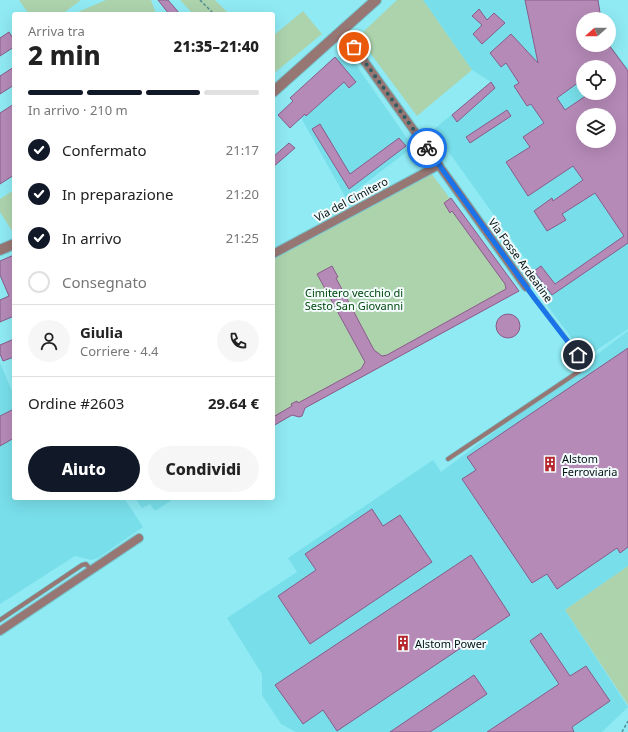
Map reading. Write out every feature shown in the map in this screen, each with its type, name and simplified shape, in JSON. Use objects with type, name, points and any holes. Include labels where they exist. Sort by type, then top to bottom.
[{"type":"street","points":[[275,90],[376,0]]},
{"type":"street","name":"Via Fosse Ardeatine","points":[[342,30],[526,287]]},
{"type":"street","name":"Via del Cimitero","points":[[275,253],[439,165]]},
{"type":"street","points":[[0,250],[12,245]]},
{"type":"street","points":[[0,631],[140,538]]},
{"type":"lane","name":"Via Fosse Ardeatine","points":[[448,459],[587,366],[526,287]]},
{"type":"lane","points":[[0,620],[82,565],[86,564],[91,570]]},
{"type":"path","points":[[200,0],[212,12]]},
{"type":"path","points":[[622,732],[628,721]]},
{"type":"shaded area","points":[[423,0],[598,0],[600,12],[576,12],[576,52],[615,52],[628,68],[628,329],[586,357],[531,284],[534,271],[433,130],[491,82],[472,70]]},
{"type":"shaded area","points":[[335,57],[352,59],[413,147],[346,198],[290,98]]},
{"type":"shaded area","points":[[628,331],[628,566],[565,610],[628,707],[602,732],[296,732],[281,724],[262,695],[262,674],[227,618],[297,572],[288,558],[433,460],[441,472]]},
{"type":"shaded area","points":[[0,363],[12,391],[12,500],[125,500],[143,527],[98,558],[91,560],[75,556],[0,604]]},
{"type":"shaded area","points":[[136,500],[172,500],[155,511],[150,504],[142,508]]},
{"type":"green space","points":[[19,0],[81,0],[65,12],[28,12]]},
{"type":"green space","points":[[106,0],[151,0],[155,12],[78,12]]},
{"type":"green space","points":[[180,0],[215,0],[227,12],[191,12]]},
{"type":"green space","points":[[397,0],[423,0],[472,70],[417,116],[365,46],[363,32]]},
{"type":"green space","points":[[303,11],[322,34],[275,72],[275,34]]},
{"type":"green space","name":"Cimitero vecchio di Sesto San Giovanni","points":[[431,173],[519,291],[275,425],[275,257]]},
{"type":"green space","points":[[12,191],[12,231],[0,212],[0,199]]},
{"type":"green space","points":[[628,566],[628,705],[565,610]]},
{"type":"building","points":[[158,0],[168,0],[178,12],[167,12]]},
{"type":"building","points":[[525,0],[598,0],[600,12],[576,12],[576,52],[614,52],[628,71],[628,243],[552,295],[534,271],[541,266],[555,284],[624,236],[595,193],[562,214],[566,220],[547,231],[534,211],[552,198],[553,201],[583,180],[573,166],[528,196],[506,162],[530,147],[523,137],[544,123],[531,104],[527,106],[514,86],[519,83],[506,63],[501,67],[490,53],[511,34],[538,63]]},
{"type":"building","points":[[479,9],[487,20],[494,13],[505,23],[482,44],[473,34],[482,25],[472,16]]},
{"type":"building","points":[[9,32],[12,37],[12,48],[0,56],[0,38]]},
{"type":"building","points":[[335,57],[356,82],[349,88],[344,82],[306,116],[305,114],[290,128],[278,115],[293,101],[290,98]]},
{"type":"building","points":[[12,68],[12,86],[0,94],[0,76]]},
{"type":"building","points":[[491,82],[495,88],[457,122],[452,115]]},
{"type":"building","points":[[12,105],[12,176],[0,184],[0,113]]},
{"type":"building","points":[[507,110],[511,116],[470,143],[466,137]]},
{"type":"building","points":[[320,124],[350,174],[399,138],[406,146],[349,189],[312,129]]},
{"type":"building","points":[[289,143],[295,148],[275,165],[275,155]]},
{"type":"building","points":[[451,198],[519,291],[305,408],[302,416],[299,417],[292,415],[275,425],[275,416],[292,406],[291,404],[297,401],[298,403],[361,369],[365,362],[317,274],[332,266],[338,277],[336,278],[374,350],[382,356],[387,355],[506,289],[505,284],[452,211],[450,213],[444,203]]},
{"type":"building","points":[[12,256],[12,317],[0,322],[0,300],[9,296],[0,275],[0,261]]},
{"type":"building","points":[[508,314],[516,318],[520,326],[516,334],[508,338],[500,334],[496,326],[500,318]]},
{"type":"building","points":[[12,340],[12,358],[3,361],[0,354],[0,345]]},
{"type":"building","name":"Alstom Ferroviaria","points":[[628,348],[628,547],[620,553],[617,548],[557,589],[547,574],[532,583],[462,479],[476,470],[467,457]]},
{"type":"building","points":[[12,410],[12,439],[0,446],[0,416]]},
{"type":"building","points":[[372,509],[383,526],[400,515],[432,562],[310,644],[278,596],[316,570],[305,554]]},
{"type":"building","name":"Alstom Power","points":[[471,555],[510,615],[337,731],[323,710],[303,724],[275,685]]},
{"type":"building","points":[[541,633],[570,676],[586,666],[610,701],[572,727],[574,732],[487,732],[559,684],[530,641]]},
{"type":"building","points":[[474,675],[487,694],[430,732],[390,732]]},
{"type":"way so far","points":[[354,47],[427,148]]},
{"type":"place","name":"Alstom Ferroviaria","points":[[550,464]]},
{"type":"place","name":"Alstom Power","points":[[403,643]]},
{"type":"route","points":[[427,148],[535,299],[578,355]]}]
